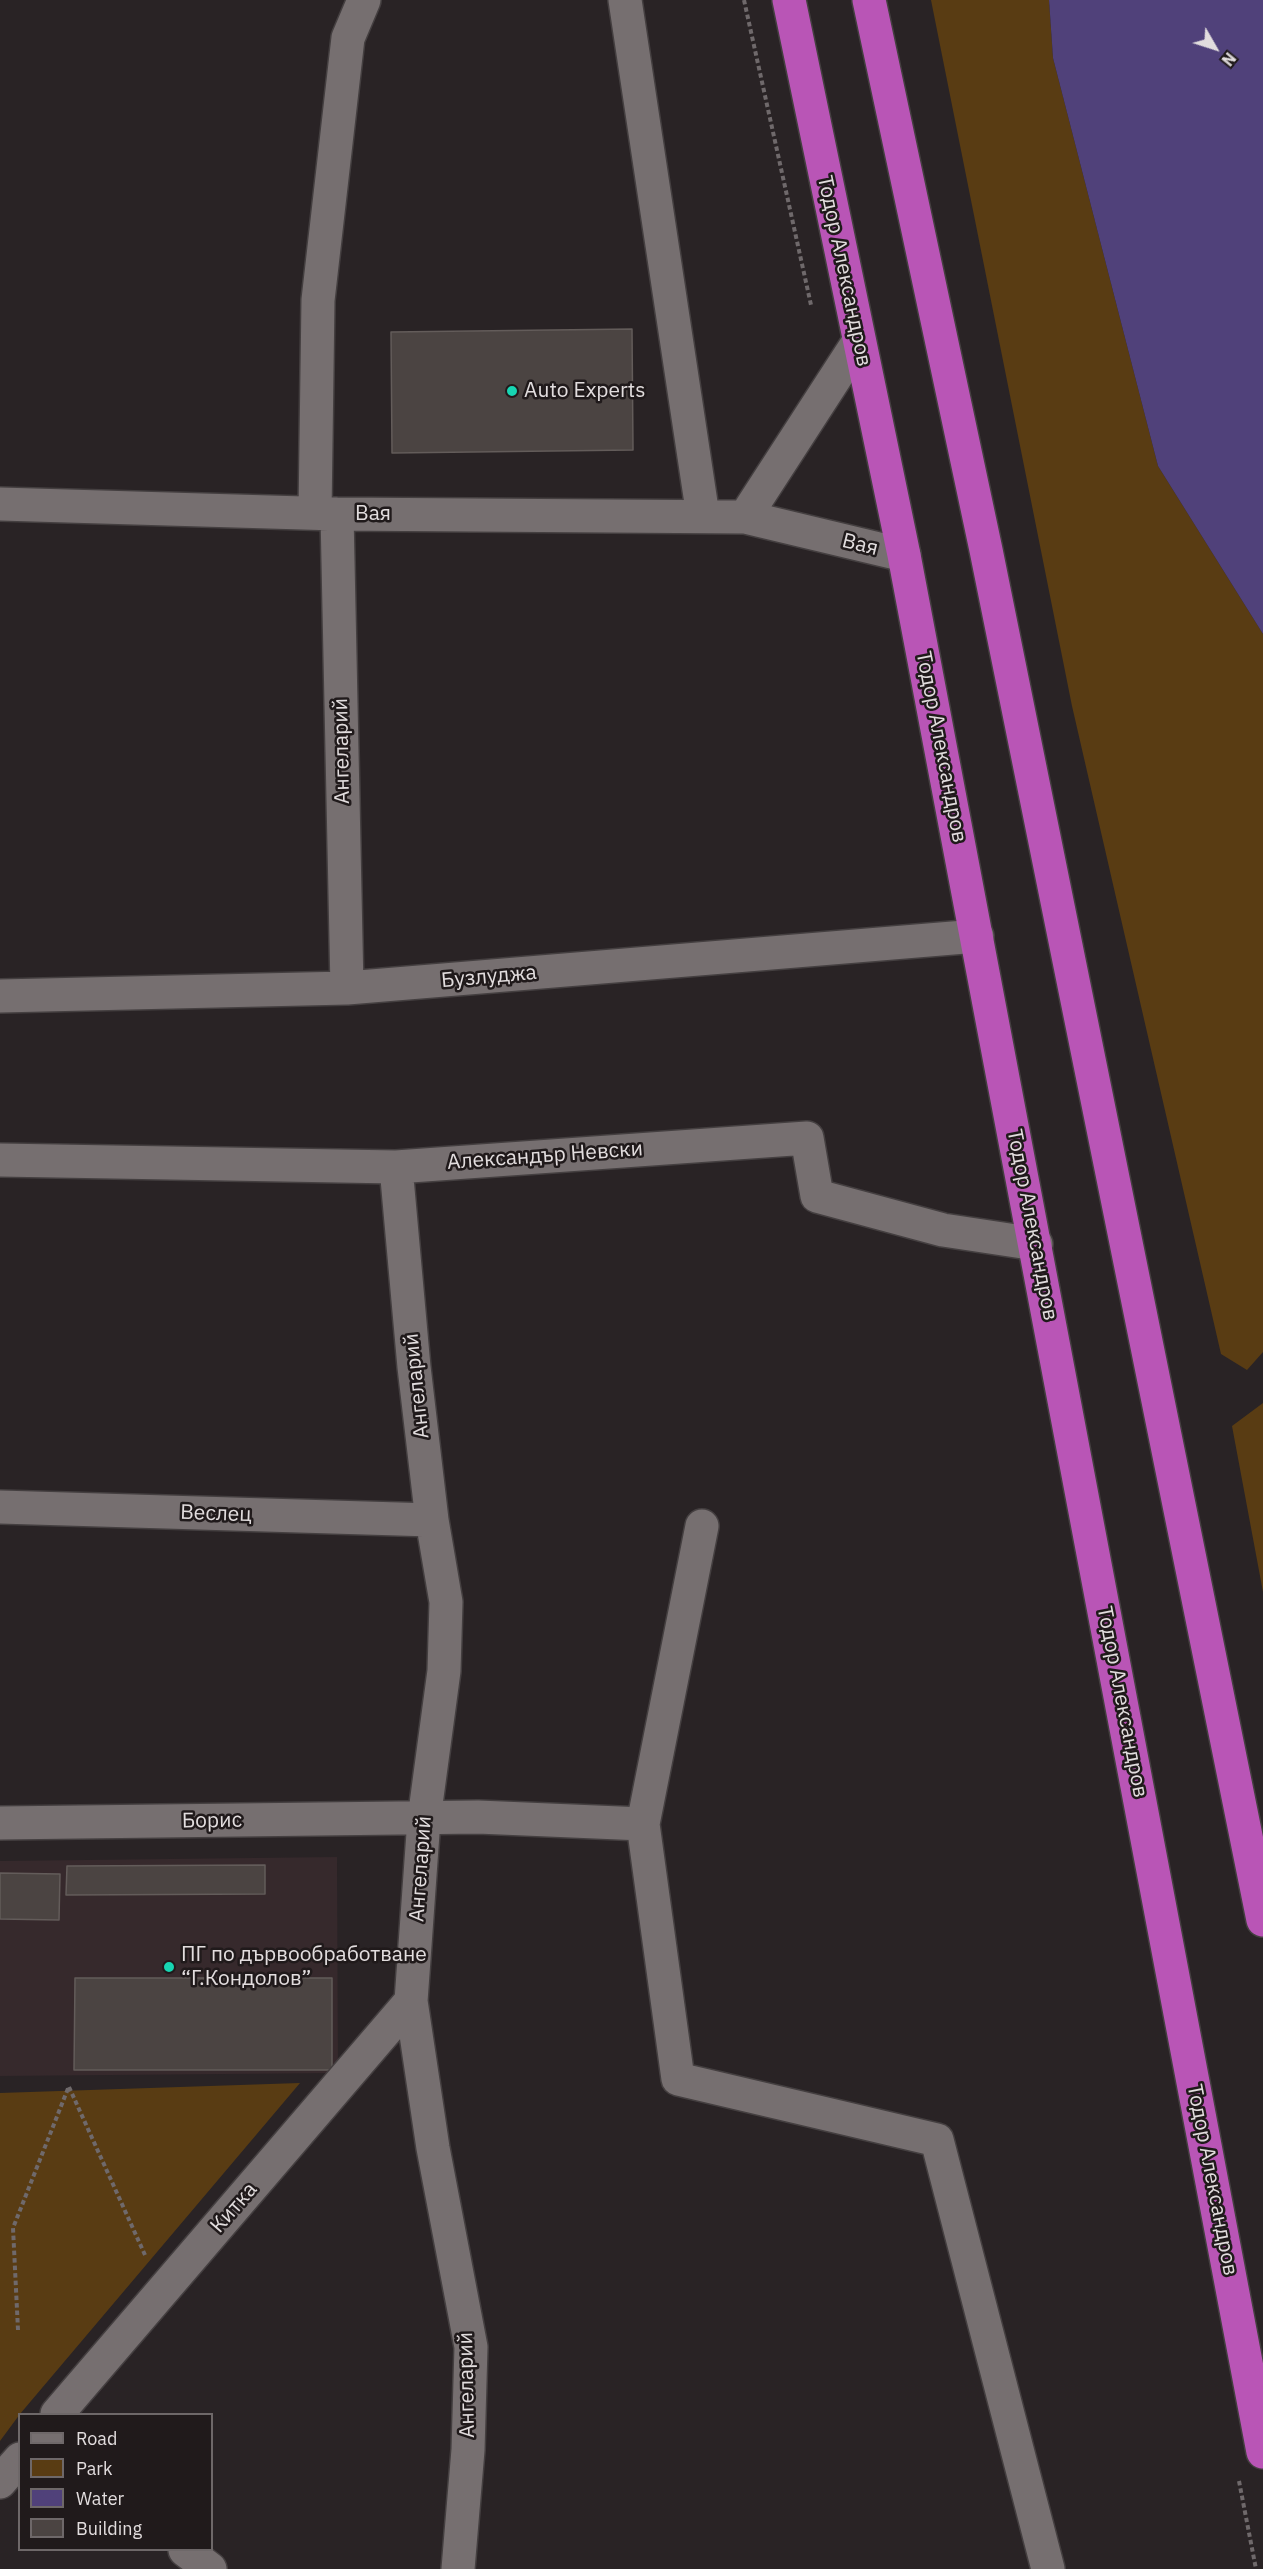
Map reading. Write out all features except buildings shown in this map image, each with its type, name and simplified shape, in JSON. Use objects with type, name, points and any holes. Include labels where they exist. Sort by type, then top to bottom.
[{"type":"highway","name":"Тодор Александров","points":[[789,0],[904,555],[1263,2452]]},
{"type":"highway","points":[[869,0],[986,550],[1263,1920]]},
{"type":"street","name":"Ангеларий","points":[[347,988],[318,300],[348,38],[364,0]]},
{"type":"street","points":[[625,0],[703,516]]},
{"type":"street","points":[[745,517],[859,341]]},
{"type":"street","name":"Вая","points":[[0,504],[326,513],[745,517],[904,555]]},
{"type":"street","name":"Бузлуджа","points":[[0,996],[347,988],[977,936]]},
{"type":"street","name":"Александър Невски","points":[[0,1160],[396,1167],[807,1138],[817,1196],[943,1230],[1036,1244]]},
{"type":"street","name":"Ангеларий","points":[[396,1167],[414,1367],[432,1520],[446,1602],[444,1671],[424,1819],[411,2001],[433,2148],[471,2347],[468,2450],[458,2569]]},
{"type":"street","name":"Веслец","points":[[0,1507],[432,1520]]},
{"type":"street","points":[[702,1526],[643,1824],[678,2079],[936,2140],[1048,2569]]},
{"type":"street","name":"Борис","points":[[0,1823],[478,1817],[643,1824]]},
{"type":"street","name":"Китка","points":[[59,2413],[411,2001]]},
{"type":"street","points":[[0,2482],[18,2461]]},
{"type":"street","points":[[186,2551],[210,2569]]},
{"type":"path","points":[[18,2330],[13,2228],[69,2086],[161,2292]]},
{"type":"shaded area","name":"ПГ по дървообработване “Г.Кондолов”","points":[[337,1857],[338,2073],[0,2076],[0,1861]]},
{"type":"green space","points":[[931,0],[1049,0],[1053,58],[1158,466],[1263,634],[1263,1352],[1247,1370],[1221,1354],[1072,706]]},
{"type":"green space","points":[[1263,1403],[1263,1592],[1232,1426]]},
{"type":"green space","points":[[300,2083],[21,2413],[18,2413],[18,2417],[0,2441],[0,2093]]},
{"type":"water","points":[[1049,0],[1263,0],[1263,634],[1158,466],[1053,58]]},
{"type":"place","name":"Auto Experts","points":[[512,391]]},
{"type":"place","name":"ПГ по дървообработване “Г.Кондолов”","points":[[169,1967]]}]
